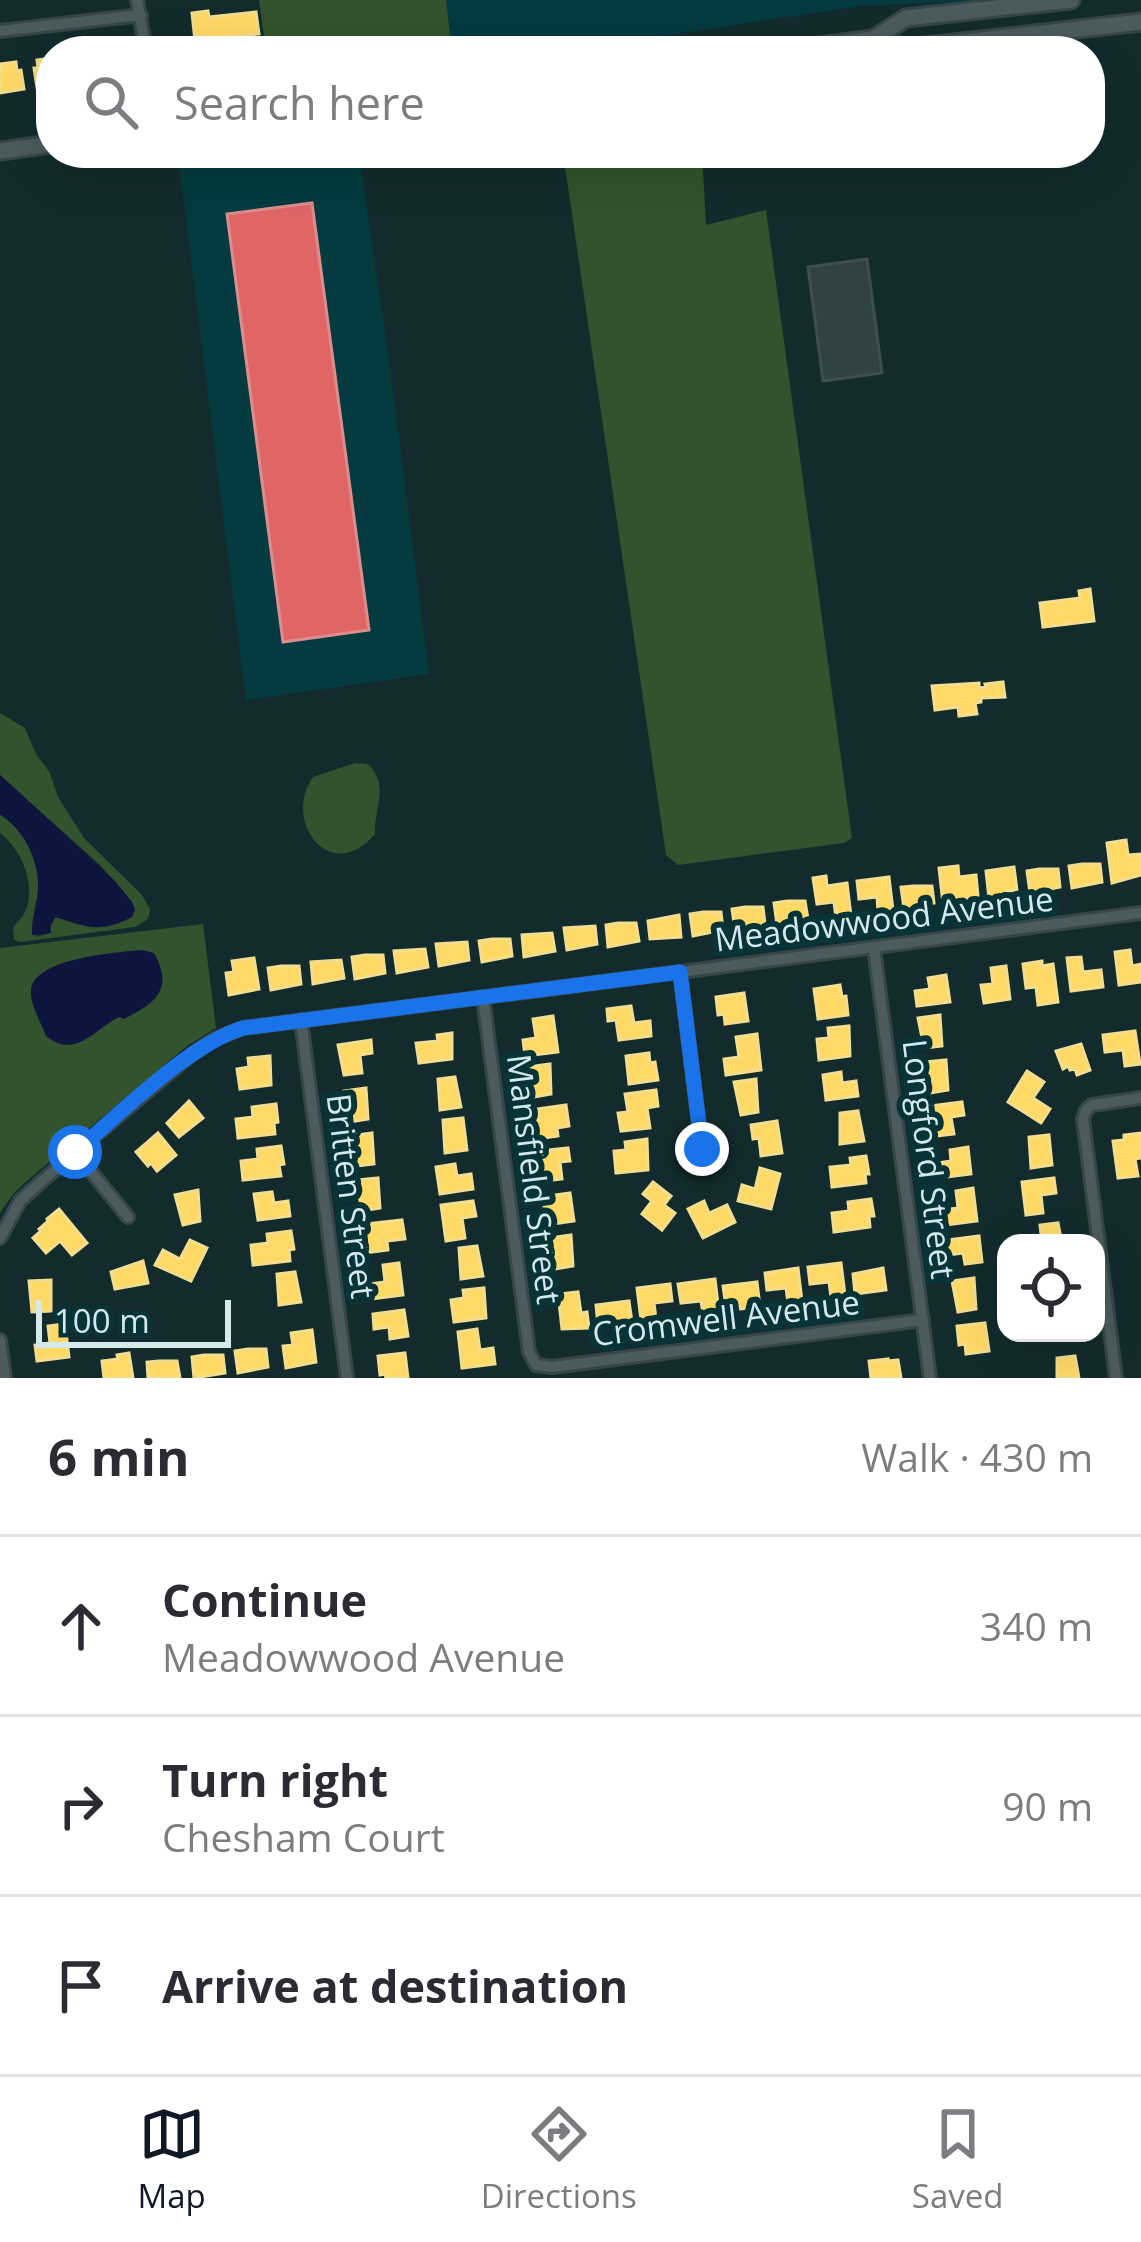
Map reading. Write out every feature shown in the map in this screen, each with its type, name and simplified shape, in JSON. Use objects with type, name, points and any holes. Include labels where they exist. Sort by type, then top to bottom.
[{"type":"main road","points":[[878,36],[906,18],[1071,0]]},
{"type":"main road","points":[[1016,36],[1141,22]]},
{"type":"main road","points":[[0,151],[36,146]]},
{"type":"street","points":[[137,0],[144,36]]},
{"type":"street","points":[[0,31],[141,15]]},
{"type":"street","name":"Meadowwood Avenue","points":[[0,1238],[20,1201],[75,1152],[206,1044],[243,1028],[1141,914]]},
{"type":"street","name":"Longford Street","points":[[874,948],[930,1378]]},
{"type":"street","points":[[680,972],[702,1149]]},
{"type":"street","name":"Mansfield Street","points":[[483,998],[529,1352],[536,1365]]},
{"type":"street","name":"Britten Street","points":[[301,1020],[347,1378]]},
{"type":"street","points":[[1116,1378],[1083,1128],[1086,1110],[1099,1103],[1141,1098]]},
{"type":"street","points":[[75,1152],[128,1217]]},
{"type":"street","name":"Cromwell Avenue","points":[[536,1365],[552,1367],[923,1320]]},
{"type":"street","points":[[0,1340],[5,1378]]},
{"type":"shaded area","points":[[446,0],[986,0],[860,6],[661,36],[450,36]]},
{"type":"shaded area","points":[[180,168],[361,168],[429,674],[246,700]]},
{"type":"shaded area","points":[[0,775],[114,880],[132,902],[132,917],[94,927],[56,917],[51,933],[32,935],[36,867],[23,836],[0,814]]},
{"type":"shaded area","points":[[142,950],[154,953],[160,966],[162,985],[153,1001],[76,1044],[56,1043],[46,1036],[32,1002],[35,980],[60,964]]},
{"type":"green space","points":[[259,0],[446,0],[450,36],[264,36]]},
{"type":"green space","points":[[565,168],[703,168],[706,225],[766,210],[852,838],[844,843],[678,865],[666,855]]},
{"type":"green space","points":[[0,713],[25,728],[84,838],[142,895],[150,909],[148,919],[135,927],[14,940],[13,928],[28,902],[28,880],[21,858],[0,833],[0,815],[23,837],[33,858],[38,879],[36,937],[50,933],[56,917],[94,927],[121,922],[132,917],[132,902],[100,865],[0,775]]},
{"type":"green space","points":[[355,763],[368,764],[378,781],[375,834],[358,849],[342,854],[327,851],[307,828],[305,794],[313,777]]},
{"type":"green space","points":[[203,924],[216,1028],[187,1046],[29,1179],[0,1213],[0,948]]},
{"type":"building: Homes","points":[[208,11],[209,17],[256,12],[259,34],[194,36],[192,13]]},
{"type":"building: Homes","points":[[16,62],[24,89],[0,93],[0,64]]},
{"type":"building: Homes","points":[[1090,589],[1094,621],[1043,627],[1040,603],[1080,598],[1079,591]]},
{"type":"building: Homes","points":[[1003,682],[1005,697],[981,698],[975,703],[977,714],[959,716],[958,707],[935,710],[932,686],[979,683],[979,688]]},
{"type":"building: Homes","points":[[1126,840],[1128,855],[1141,854],[1141,875],[1112,883],[1107,843]]},
{"type":"building: Homes","points":[[1100,864],[1102,882],[1072,888],[1069,866]]},
{"type":"building: Homes","points":[[958,866],[959,877],[976,875],[978,896],[943,904],[939,868]]},
{"type":"building: Homes","points":[[1014,867],[1017,890],[989,899],[986,871]]},
{"type":"building: Homes","points":[[1058,869],[1060,887],[1030,893],[1027,871]]},
{"type":"building: Homes","points":[[826,876],[827,886],[847,883],[851,916],[836,918],[834,902],[817,904],[813,878]]},
{"type":"building: Homes","points":[[889,877],[893,910],[878,912],[877,897],[859,899],[857,881]]},
{"type":"building: Homes","points":[[932,886],[934,903],[904,909],[901,887]]},
{"type":"building: Homes","points":[[805,901],[808,919],[777,925],[774,903]]},
{"type":"building: Homes","points":[[763,907],[765,924],[735,930],[732,909]]},
{"type":"building: Homes","points":[[721,912],[723,930],[693,936],[690,914]]},
{"type":"building: Homes","points":[[679,915],[681,937],[650,939],[648,921]]},
{"type":"building: Homes","points":[[636,923],[639,941],[608,947],[606,925]]},
{"type":"building: Homes","points":[[595,926],[597,944],[567,950],[564,928]]},
{"type":"building: Homes","points":[[552,933],[555,951],[524,957],[522,935]]},
{"type":"building: Homes","points":[[510,939],[512,956],[482,962],[479,941]]},
{"type":"building: Homes","points":[[467,942],[469,960],[439,966],[436,944]]},
{"type":"building: Homes","points":[[425,949],[428,967],[397,973],[394,951]]},
{"type":"building: Homes","points":[[1130,950],[1132,966],[1141,964],[1141,982],[1119,985],[1115,952]]},
{"type":"building: Homes","points":[[383,955],[385,973],[355,979],[352,957]]},
{"type":"building: Homes","points":[[1081,957],[1083,972],[1101,970],[1103,987],[1071,991],[1067,958]]},
{"type":"building: Homes","points":[[254,958],[259,989],[229,995],[226,973],[234,972],[232,961]]},
{"type":"building: Homes","points":[[341,960],[344,978],[313,984],[311,962]]},
{"type":"building: Homes","points":[[1042,961],[1042,966],[1053,964],[1058,1002],[1038,1005],[1036,987],[1026,988],[1023,964]]},
{"type":"building: Homes","points":[[299,966],[301,984],[271,990],[268,968]]},
{"type":"building: Homes","points":[[1006,966],[1010,999],[984,1003],[981,985],[993,984],[991,968]]},
{"type":"building: Homes","points":[[946,975],[950,1002],[917,1006],[915,991],[930,989],[928,978]]},
{"type":"building: Homes","points":[[840,985],[848,1015],[818,1019],[814,989]]},
{"type":"building: Homes","points":[[744,993],[748,1021],[725,1024],[724,1014],[718,1015],[716,997]]},
{"type":"building: Homes","points":[[631,1006],[634,1023],[650,1021],[651,1036],[619,1040],[616,1020],[608,1021],[607,1009]]},
{"type":"building: Homes","points":[[940,1015],[942,1046],[924,1048],[918,1018]]},
{"type":"building: Homes","points":[[553,1016],[558,1052],[525,1056],[523,1040],[536,1038],[533,1019]]},
{"type":"building: Homes","points":[[849,1026],[850,1056],[819,1060],[817,1039],[829,1038],[828,1028]]},
{"type":"building: Homes","points":[[1135,1031],[1140,1064],[1125,1066],[1123,1050],[1105,1052],[1103,1035]]},
{"type":"building: Homes","points":[[452,1033],[452,1059],[419,1063],[416,1043],[438,1041],[437,1035]]},
{"type":"building: Homes","points":[[757,1034],[761,1070],[726,1075],[724,1059],[739,1057],[736,1037]]},
{"type":"building: Homes","points":[[371,1040],[372,1053],[360,1055],[362,1073],[344,1075],[338,1045]]},
{"type":"building: Homes","points":[[1081,1044],[1090,1070],[1077,1075],[1068,1066],[1063,1069],[1056,1051]]},
{"type":"building: Homes","points":[[649,1053],[658,1080],[629,1084],[626,1056]]},
{"type":"building: Homes","points":[[270,1056],[271,1085],[240,1089],[237,1069],[249,1067],[248,1058]]},
{"type":"building: Homes","points":[[946,1060],[948,1090],[930,1093],[924,1062]]},
{"type":"building: Homes","points":[[550,1064],[551,1094],[534,1097],[527,1067]]},
{"type":"building: Homes","points":[[1027,1071],[1044,1082],[1033,1098],[1050,1109],[1041,1123],[1008,1102]]},
{"type":"building: Homes","points":[[841,1072],[842,1083],[856,1081],[858,1096],[826,1100],[823,1075]]},
{"type":"building: Homes","points":[[455,1077],[461,1107],[440,1110],[438,1079]]},
{"type":"building: Homes","points":[[756,1079],[758,1112],[741,1115],[734,1082]]},
{"type":"building: Homes","points":[[366,1088],[368,1119],[350,1122],[344,1091]]},
{"type":"building: Homes","points":[[656,1090],[658,1106],[647,1108],[650,1128],[621,1131],[618,1113],[628,1112],[625,1094]]},
{"type":"building: Homes","points":[[189,1101],[203,1118],[179,1137],[167,1123]]},
{"type":"building: Homes","points":[[962,1102],[964,1115],[951,1117],[954,1134],[936,1136],[930,1106]]},
{"type":"building: Homes","points":[[276,1104],[275,1134],[238,1138],[236,1119],[253,1117],[252,1107]]},
{"type":"building: Homes","points":[[566,1105],[569,1126],[557,1128],[558,1136],[536,1139],[533,1120],[539,1120],[537,1109]]},
{"type":"building: Homes","points":[[858,1111],[864,1141],[840,1144],[840,1113]]},
{"type":"building: Homes","points":[[463,1118],[467,1150],[445,1153],[443,1120]]},
{"type":"building: Homes","points":[[777,1121],[782,1153],[761,1156],[759,1138],[753,1139],[751,1125]]},
{"type":"building: Homes","points":[[158,1133],[176,1155],[157,1171],[136,1152]]},
{"type":"building: Homes","points":[[372,1133],[374,1164],[356,1166],[350,1136]]},
{"type":"building: Homes","points":[[1141,1133],[1141,1158],[1135,1159],[1138,1176],[1118,1178],[1113,1141]]},
{"type":"building: Homes","points":[[1049,1135],[1052,1165],[1031,1168],[1029,1137]]},
{"type":"building: Homes","points":[[647,1139],[648,1170],[616,1173],[614,1151],[626,1150],[625,1142]]},
{"type":"building: Homes","points":[[281,1146],[281,1176],[243,1180],[241,1161],[258,1159],[257,1149]]},
{"type":"building: Homes","points":[[968,1147],[971,1174],[938,1178],[937,1163],[951,1161],[950,1150]]},
{"type":"building: Homes","points":[[568,1148],[570,1161],[560,1162],[562,1179],[544,1181],[538,1151]]},
{"type":"building: Homes","points":[[866,1156],[866,1183],[832,1187],[830,1167],[851,1165],[850,1158]]},
{"type":"building: Homes","points":[[455,1164],[457,1176],[471,1174],[473,1189],[440,1194],[436,1167]]},
{"type":"building: Homes","points":[[760,1168],[780,1174],[771,1209],[738,1201],[742,1185],[755,1189]]},
{"type":"building: Homes","points":[[378,1178],[380,1208],[362,1211],[356,1180]]},
{"type":"building: Homes","points":[[1054,1178],[1056,1193],[1041,1195],[1043,1213],[1026,1215],[1022,1182]]},
{"type":"building: Homes","points":[[653,1182],[671,1196],[664,1205],[675,1213],[662,1230],[642,1214],[652,1201],[643,1194]]},
{"type":"building: Homes","points":[[973,1188],[977,1221],[945,1225],[943,1210],[958,1208],[956,1191]]},
{"type":"building: Homes","points":[[198,1190],[200,1221],[183,1225],[175,1195]]},
{"type":"building: Homes","points":[[272,1192],[274,1203],[288,1201],[290,1216],[258,1220],[254,1194]]},
{"type":"building: Homes","points":[[570,1193],[574,1221],[546,1225],[548,1196]]},
{"type":"building: Homes","points":[[871,1199],[874,1216],[869,1216],[870,1227],[834,1232],[832,1213],[849,1211],[848,1202]]},
{"type":"building: Homes","points":[[473,1201],[476,1216],[462,1218],[465,1238],[446,1241],[441,1205]]},
{"type":"building: Homes","points":[[704,1201],[709,1213],[727,1205],[735,1222],[703,1238],[688,1209]]},
{"type":"building: Homes","points":[[59,1209],[87,1243],[72,1255],[60,1241],[46,1253],[33,1238]]},
{"type":"building: Homes","points":[[402,1220],[405,1239],[387,1241],[388,1250],[364,1253],[365,1224]]},
{"type":"building: Homes","points":[[1058,1223],[1060,1234],[1041,1234],[1040,1225]]},
{"type":"building: Homes","points":[[291,1231],[290,1261],[253,1265],[251,1245],[268,1243],[267,1234]]},
{"type":"building: Homes","points":[[571,1235],[573,1266],[555,1269],[549,1238]]},
{"type":"building: Homes","points":[[979,1236],[982,1262],[965,1264],[963,1253],[948,1255],[947,1240]]},
{"type":"building: Homes","points":[[190,1240],[207,1248],[191,1281],[155,1265],[163,1250],[180,1259]]},
{"type":"building: Homes","points":[[477,1246],[483,1276],[461,1279],[459,1248]]},
{"type":"building: Homes","points":[[143,1261],[148,1283],[115,1289],[111,1272]]},
{"type":"building: Homes","points":[[399,1263],[403,1295],[371,1299],[369,1284],[385,1282],[383,1265]]},
{"type":"building: Homes","points":[[841,1263],[845,1295],[831,1297],[829,1282],[810,1284],[808,1267]]},
{"type":"building: Homes","points":[[798,1268],[802,1301],[788,1303],[786,1288],[767,1290],[765,1273]]},
{"type":"building: Homes","points":[[883,1268],[886,1290],[855,1294],[853,1274]]},
{"type":"building: Homes","points":[[295,1272],[301,1302],[279,1305],[277,1274]]},
{"type":"building: Homes","points":[[974,1278],[976,1309],[958,1312],[952,1281]]},
{"type":"building: Homes","points":[[715,1279],[719,1312],[703,1314],[701,1301],[681,1303],[678,1284]]},
{"type":"building: Homes","points":[[51,1280],[51,1311],[32,1312],[29,1281]]},
{"type":"building: Homes","points":[[757,1282],[760,1307],[726,1307],[723,1286]]},
{"type":"building: Homes","points":[[670,1284],[672,1301],[654,1303],[656,1319],[641,1320],[637,1288]]},
{"type":"building: Homes","points":[[484,1288],[486,1318],[454,1322],[451,1300],[464,1298],[463,1290]]},
{"type":"building: Homes","points":[[578,1292],[589,1328],[562,1329],[558,1294]]},
{"type":"building: Homes","points":[[629,1301],[632,1322],[598,1326],[596,1305]]},
{"type":"building: Homes","points":[[404,1310],[408,1336],[390,1339],[389,1327],[374,1329],[373,1314]]},
{"type":"building: Homes","points":[[985,1323],[989,1351],[966,1354],[965,1344],[959,1345],[957,1326]]},
{"type":"building: Homes","points":[[65,1324],[69,1357],[37,1361],[35,1345],[50,1343],[48,1326]]},
{"type":"building: Homes","points":[[477,1329],[480,1350],[493,1348],[495,1364],[462,1368],[458,1332]]},
{"type":"building: Homes","points":[[312,1330],[316,1362],[286,1368],[283,1346],[293,1345],[291,1333]]},
{"type":"building: Homes","points":[[266,1349],[268,1367],[238,1373],[235,1351]]},
{"type":"building: Homes","points":[[129,1353],[133,1378],[104,1378],[102,1361]]},
{"type":"building: Homes","points":[[405,1353],[408,1378],[380,1375],[378,1356]]},
{"type":"building: Homes","points":[[223,1355],[225,1373],[194,1378],[192,1357]]},
{"type":"building: Homes","points":[[1075,1356],[1079,1378],[1057,1378],[1057,1358]]},
{"type":"building: Homes","points":[[898,1360],[901,1378],[871,1378],[869,1361]]},
{"type":"building: Homes","points":[[177,1361],[180,1378],[148,1378],[147,1362]]},
{"type":"building: Shops","points":[[312,203],[369,630],[283,642],[227,214]]},
{"type":"building: Other","points":[[867,259],[882,373],[823,381],[808,267]]},
{"type":"route","points":[[75,1152],[191,1055],[243,1028],[680,972],[702,1149]]}]
